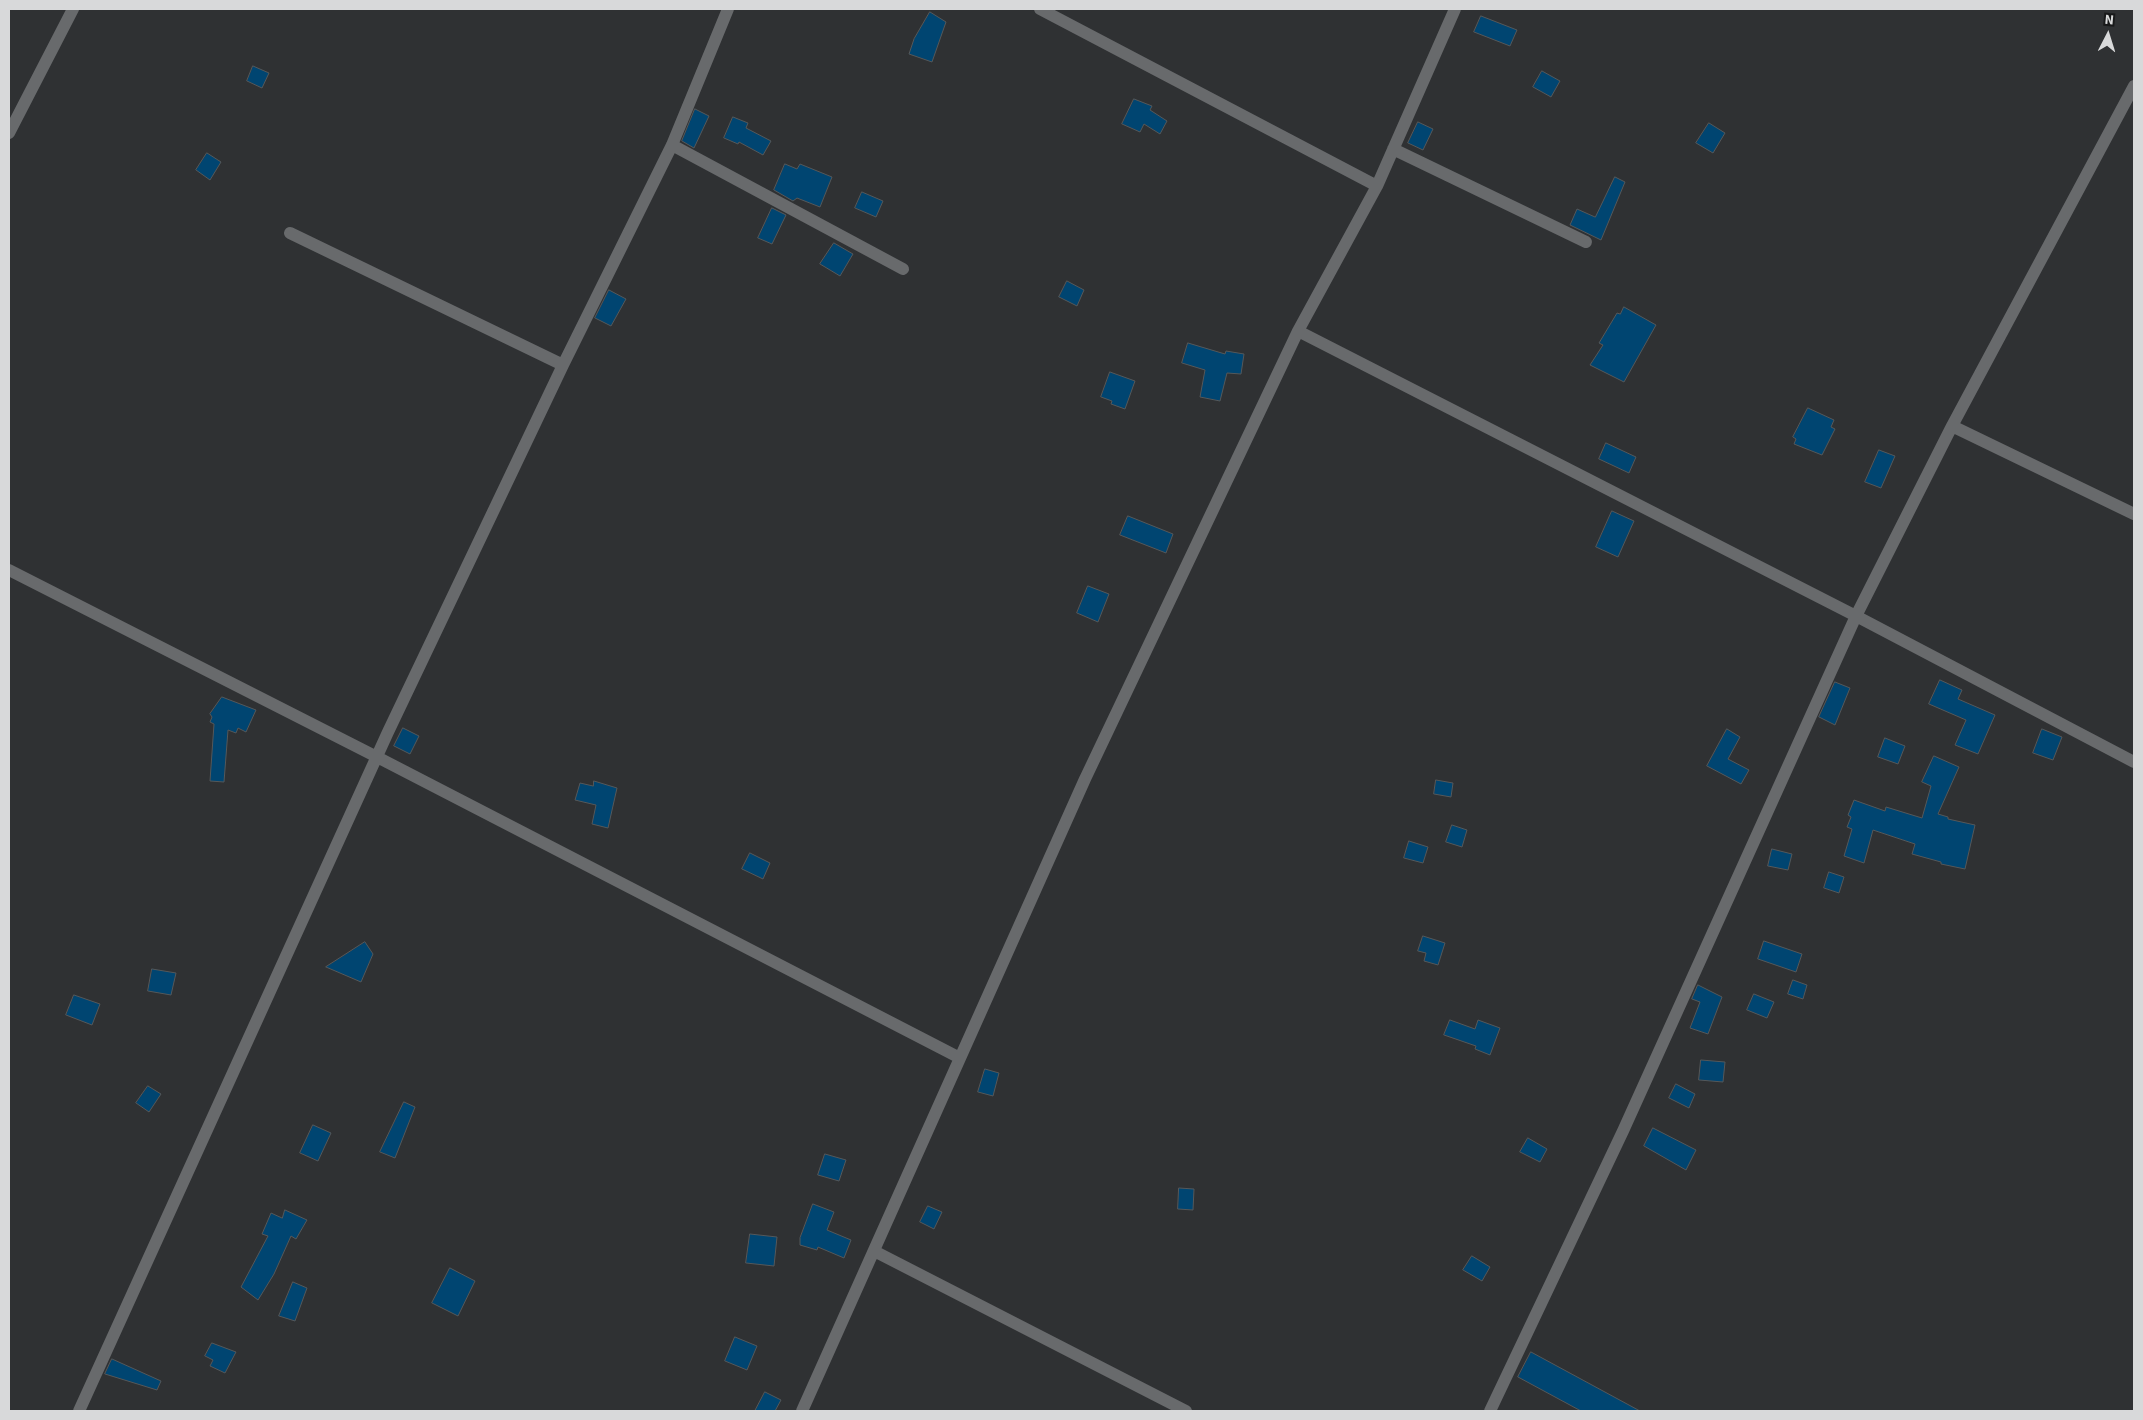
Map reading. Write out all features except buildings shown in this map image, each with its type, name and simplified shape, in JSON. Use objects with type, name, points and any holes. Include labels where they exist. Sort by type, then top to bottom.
[{"type":"street","points":[[9,133],[73,9]]},
{"type":"street","points":[[79,1411],[376,757],[563,365],[672,145],[728,9]]},
{"type":"street","points":[[1040,9],[1377,186]]},
{"type":"street","points":[[802,1411],[1084,779],[1298,331],[1377,186],[1455,9]]},
{"type":"street","points":[[1490,1411],[1623,1131],[1856,616],[1952,426],[2134,86]]},
{"type":"street","points":[[672,145],[903,269]]},
{"type":"street","points":[[1393,149],[1586,242]]},
{"type":"street","points":[[290,233],[563,365]]},
{"type":"street","points":[[1298,331],[1856,616],[2134,762]]},
{"type":"street","points":[[1952,426],[2134,514]]},
{"type":"street","points":[[9,570],[960,1058]]},
{"type":"street","points":[[874,1251],[1186,1411]]}]
